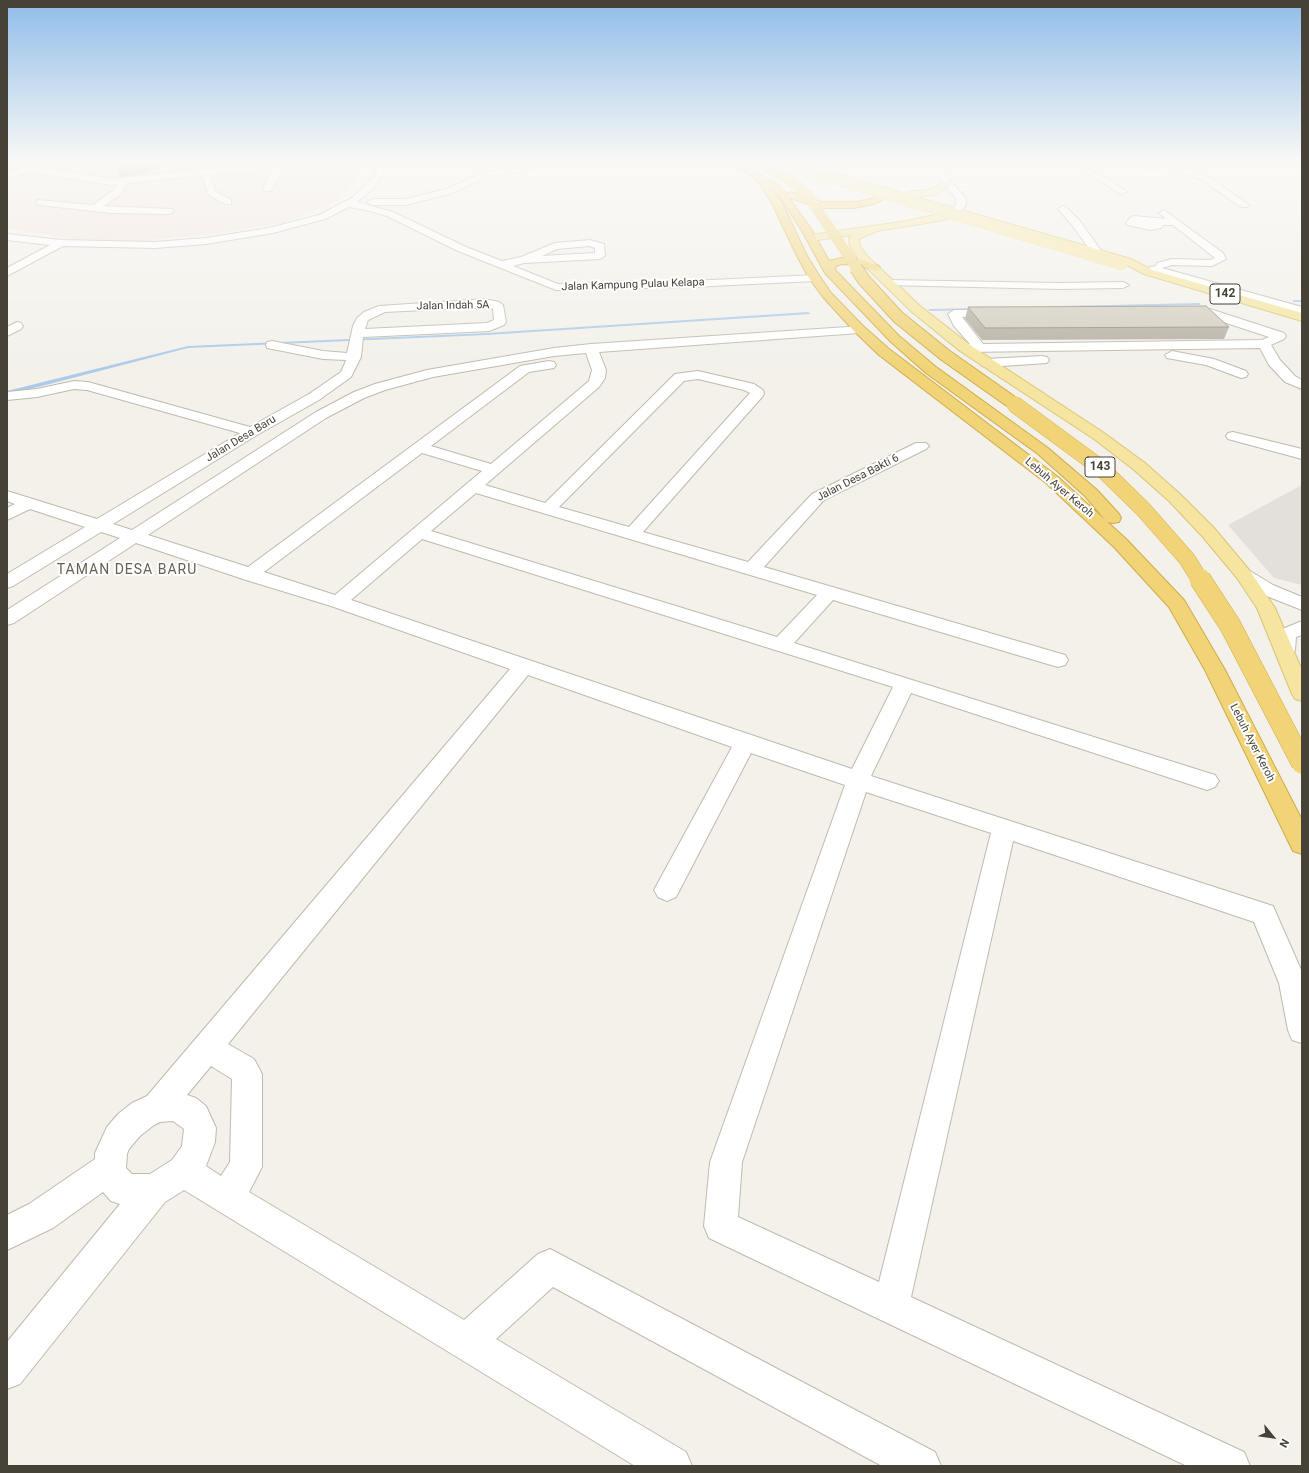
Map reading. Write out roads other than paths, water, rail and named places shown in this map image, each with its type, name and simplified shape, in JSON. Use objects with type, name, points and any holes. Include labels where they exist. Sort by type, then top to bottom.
[{"type":"highway","name":"Lebuh Ayer Keroh","points":[[791,233],[802,256],[822,274],[827,295],[859,330],[884,352],[1052,480],[1115,538],[1177,604],[1215,670],[1302,844]]},
{"type":"highway","name":"143","points":[[833,233],[864,280],[898,317],[945,355],[1052,430],[1101,468],[1144,509],[1186,559],[1230,625],[1302,762]]},
{"type":"highway","points":[[809,234],[822,274],[868,313],[901,344],[974,402],[1043,451],[1091,493],[1131,538],[1177,604]]},
{"type":"highway","points":[[822,274],[831,264],[841,260],[860,262],[875,268]]},
{"type":"main road","points":[[809,234],[816,233]]},
{"type":"main road","points":[[809,234],[829,233]]},
{"type":"main road","points":[[866,233],[854,238],[855,246],[864,258],[916,309],[972,347],[987,363],[1099,436],[1139,466],[1192,515],[1244,574],[1266,608],[1285,650],[1302,694]]},
{"type":"main road","name":"142","points":[[990,233],[1131,274],[1302,328]]},
{"type":"main road","name":"142","points":[[1012,233],[1122,265],[1155,268]]},
{"type":"main road","name":"142","points":[[1031,233],[1155,268],[1302,317]]},
{"type":"street","points":[[10,239],[61,243],[142,245],[206,241],[254,233]]},
{"type":"street","name":"Jalan Kampung Pulau Kelapa","points":[[429,233],[462,249],[556,287],[570,288],[628,284],[691,284],[822,274]]},
{"type":"street","points":[[1083,233],[1098,252]]},
{"type":"street","points":[[1155,268],[1172,262],[1212,263],[1221,259],[1219,255],[1190,233]]},
{"type":"street","points":[[7,273],[61,243]]},
{"type":"street","points":[[500,265],[524,260],[600,256],[600,246],[590,243],[555,246],[524,260]]},
{"type":"street","points":[[1155,268],[1269,294],[1291,296]]},
{"type":"street","points":[[1155,268],[1302,311]]},
{"type":"street","points":[[889,283],[1060,286],[1123,285]]},
{"type":"street","name":"Jalan Indah 5A","points":[[485,303],[495,305],[500,308],[500,322],[489,327],[357,342],[363,318],[383,309],[485,303]]},
{"type":"street","points":[[1010,313],[954,314],[972,347],[1264,344],[1280,336],[1206,312],[1177,312]]},
{"type":"street","points":[[7,619],[341,404],[380,387],[432,373],[522,356],[592,353],[859,330]]},
{"type":"street","points":[[272,345],[323,355],[357,342]]},
{"type":"street","name":"Jalan Desa Baru","points":[[7,582],[252,432],[314,397],[346,374],[357,342]]},
{"type":"street","points":[[1264,344],[1274,362],[1290,379],[1302,385]]},
{"type":"street","points":[[249,575],[525,369],[592,353]]},
{"type":"street","points":[[338,602],[594,384],[598,378],[599,370],[592,353]]},
{"type":"street","points":[[987,363],[1174,355],[1209,362],[1241,374]]},
{"type":"street","points":[[548,509],[680,377],[698,375],[756,390],[757,394],[632,534]]},
{"type":"street","points":[[7,396],[20,396],[74,385],[88,386],[252,432]]},
{"type":"street","points":[[314,397],[341,404]]},
{"type":"street","points":[[1233,436],[1302,454]]},
{"type":"street","name":"Jalan Desa Bakti 6","points":[[752,569],[818,497],[921,446]]},
{"type":"street","points":[[421,448],[494,470]]},
{"type":"street","points":[[474,487],[1058,660]]},
{"type":"street","points":[[7,496],[249,575],[338,602],[745,743],[1264,914],[1293,983],[1302,1030]]},
{"type":"street","points":[[7,515],[29,503]]},
{"type":"street","points":[[419,533],[905,684],[1207,781]]},
{"type":"street","points":[[1244,574],[1266,589],[1302,604]]},
{"type":"street","points":[[781,646],[830,592]]},
{"type":"street","points":[[1285,650],[1287,634],[1302,627]]},
{"type":"street","points":[[158,1107],[525,666]]},
{"type":"street","points":[[905,684],[858,780],[726,1162],[721,1226],[1230,1466]]},
{"type":"street","points":[[667,890],[745,743]]},
{"type":"street","points":[[891,1306],[1004,828]]},
{"type":"street","points":[[208,1048],[243,1069],[247,1074],[246,1167],[226,1197]]},
{"type":"street","points":[[173,1106],[186,1108],[195,1117],[200,1128],[199,1142],[183,1171],[168,1182],[152,1190],[137,1192],[123,1189],[114,1180],[110,1168],[111,1153],[118,1138],[129,1125],[143,1114],[158,1107],[173,1106]]},
{"type":"street","points":[[7,1233],[41,1216],[110,1168]]},
{"type":"street","points":[[183,1171],[672,1466]]},
{"type":"street","points":[[7,1371],[152,1190]]},
{"type":"street","points":[[468,1342],[550,1266],[921,1466]]},
{"type":"waterway","points":[[1295,301],[1302,301]]},
{"type":"waterway","points":[[1062,307],[1198,304]]},
{"type":"waterway","points":[[930,310],[977,309]]},
{"type":"waterway","points":[[7,393],[188,347],[487,334],[808,313]]},
{"type":"district","name":"TAMAN DESA BARU","points":[[127,570]]}]
